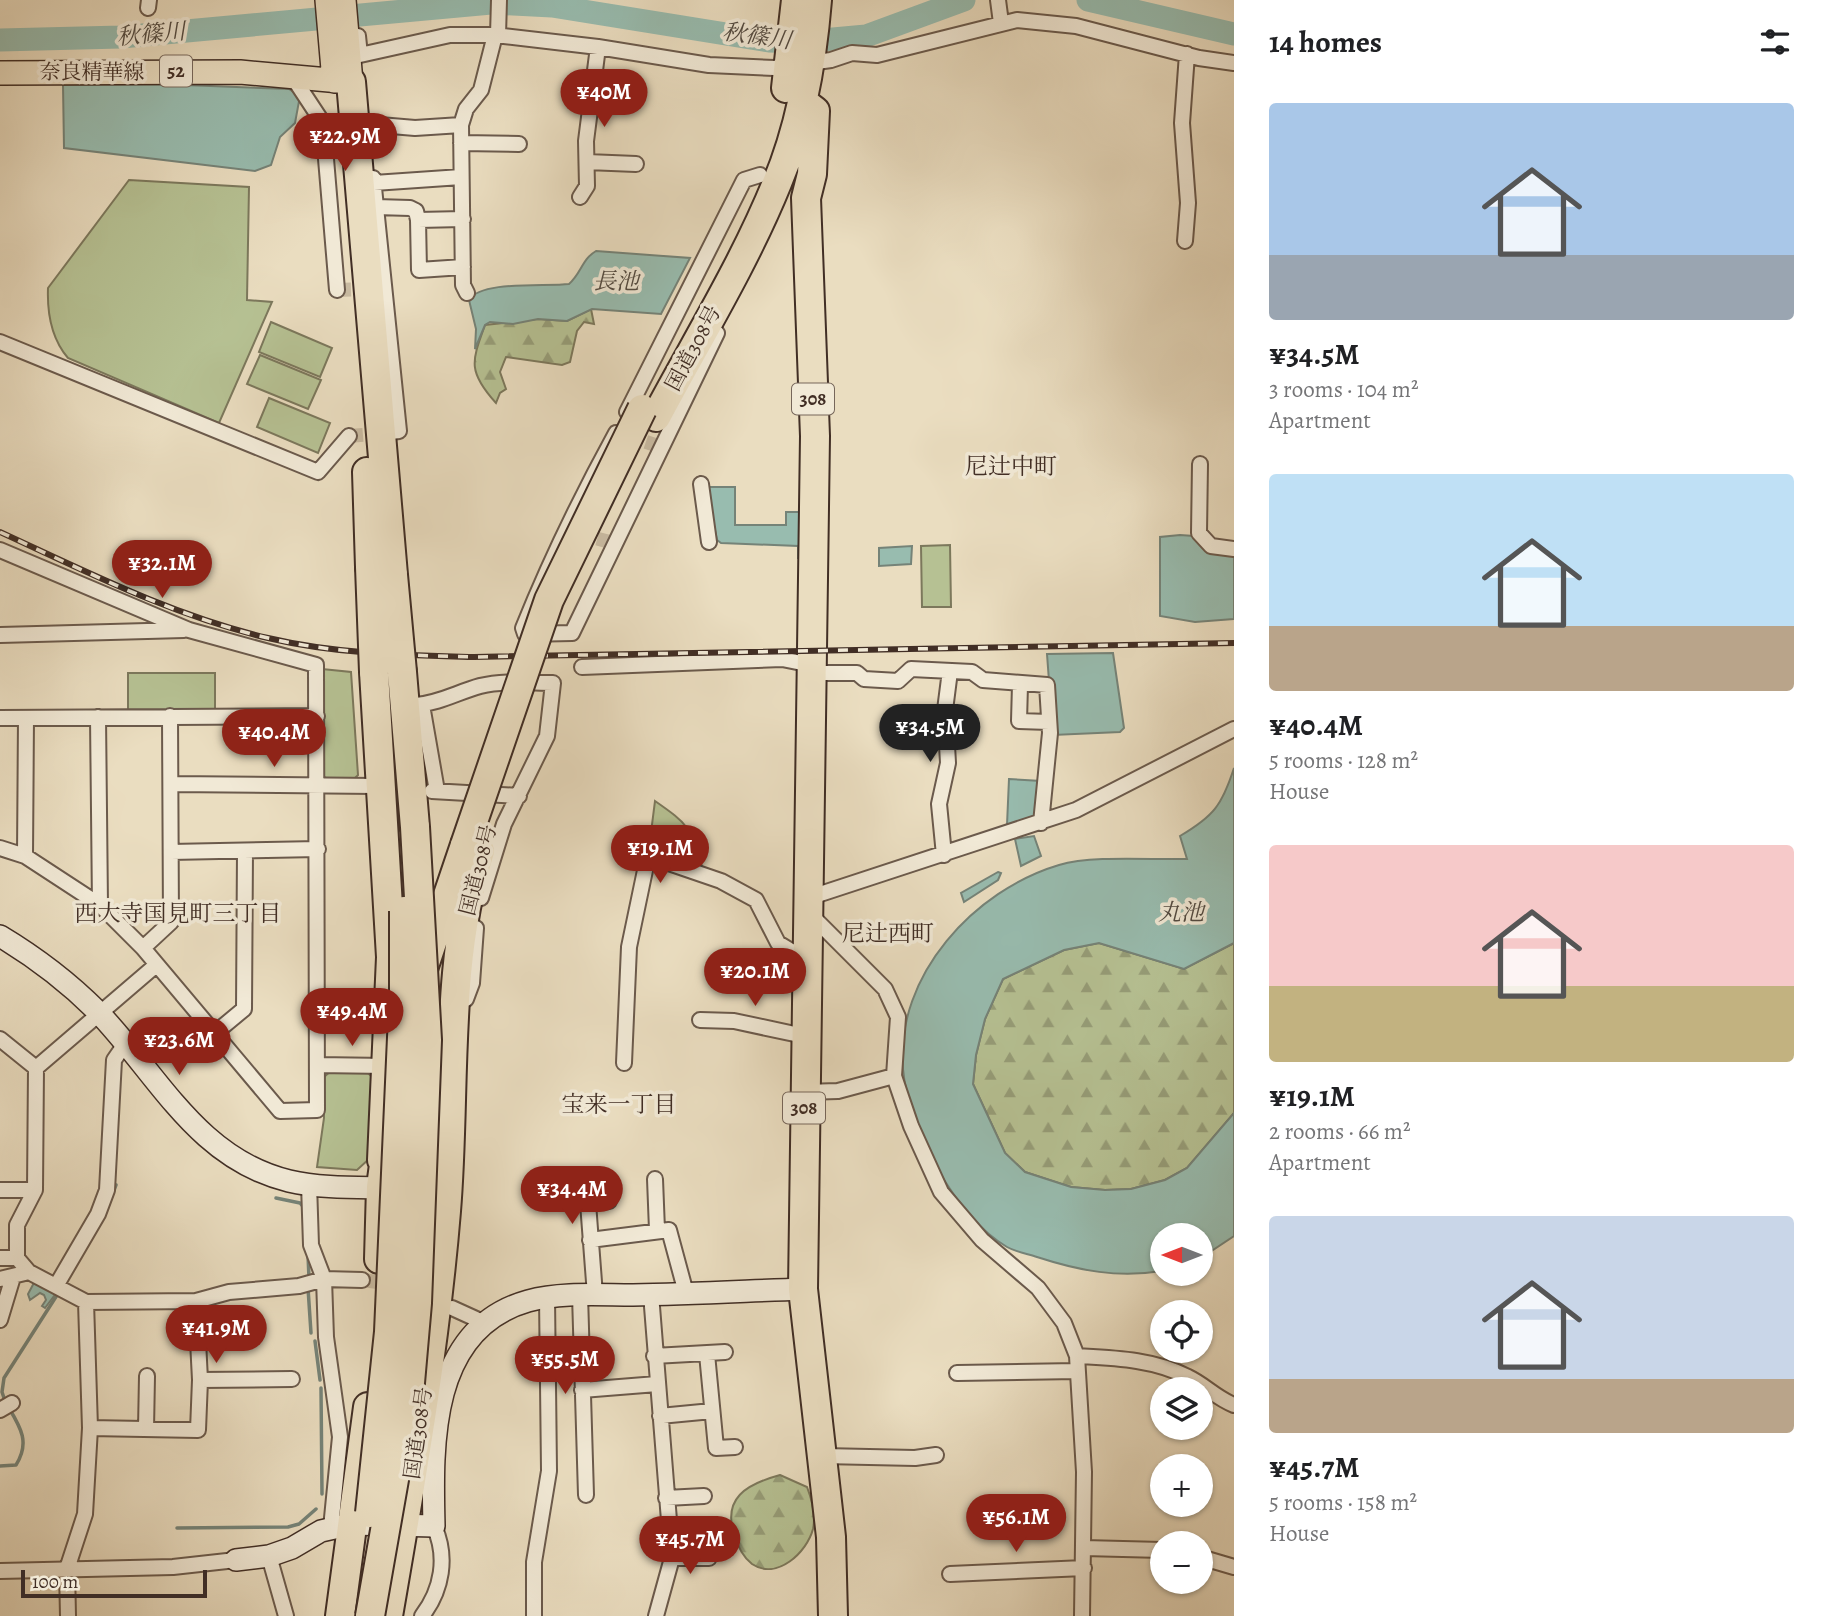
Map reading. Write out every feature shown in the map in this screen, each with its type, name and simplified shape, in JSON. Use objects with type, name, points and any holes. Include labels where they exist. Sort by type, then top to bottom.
[{"type":"highway","points":[[800,61],[806,7]]},
{"type":"highway","name":"国道308号","points":[[340,1616],[341,1526],[372,1370],[381,1187],[395,1076],[447,891],[473,848],[549,600],[649,413],[736,229],[769,179],[802,101],[800,61]]},
{"type":"highway","name":"国道308号","points":[[769,179],[782,110],[800,61]]},
{"type":"highway","points":[[345,65],[358,440],[379,569]]},
{"type":"highway","points":[[345,65],[387,672],[390,916],[381,1187]]},
{"type":"highway","name":"308","points":[[802,101],[815,111],[812,174],[806,198],[815,436],[804,583],[812,669],[804,1036],[803,1289],[831,1537],[833,1616]]},
{"type":"highway","points":[[769,179],[797,190],[806,198]]},
{"type":"highway","name":"国道308号","points":[[370,1616],[409,1394],[417,1303],[427,1040],[414,827],[387,672]]},
{"type":"highway","points":[[414,827],[439,963],[427,1051],[439,1188]]},
{"type":"highway","name":"国道308号","points":[[355,1616],[380,1433],[391,1297],[404,992],[404,909],[414,827]]},
{"type":"highway","name":"国道308号","points":[[388,1616],[445,1299],[439,1188],[473,848]]},
{"type":"highway","points":[[362,1568],[403,1322],[427,1051],[447,891]]},
{"type":"main road","points":[[333,1],[345,65]]},
{"type":"main road","name":"奈良精華線","points":[[0,73],[227,72],[292,76],[345,65]]},
{"type":"street","points":[[355,0],[345,65],[368,124],[382,288],[399,432],[391,432]]},
{"type":"street","points":[[467,293],[463,285],[461,125],[466,109],[481,90],[497,33],[499,0]]},
{"type":"street","points":[[998,0],[1001,22]]},
{"type":"street","points":[[345,65],[450,35],[497,33],[709,65],[800,61],[852,53],[877,55],[1001,22],[1039,20],[1076,26],[1234,63]]},
{"type":"street","points":[[580,197],[587,186],[590,90],[598,47]]},
{"type":"street","points":[[1185,241],[1188,203],[1182,124],[1187,54]]},
{"type":"street","points":[[292,76],[323,123],[337,290]]},
{"type":"street","points":[[368,124],[415,128],[461,125]]},
{"type":"street","points":[[461,143],[519,144]]},
{"type":"street","points":[[587,162],[636,164]]},
{"type":"street","points":[[374,183],[461,177]]},
{"type":"street","points":[[769,179],[778,216],[628,512],[572,633],[524,634],[523,628],[540,584],[579,501],[744,180],[769,179]]},
{"type":"street","points":[[376,207],[410,208],[416,211],[419,270],[463,267]]},
{"type":"street","points":[[418,220],[463,219]]},
{"type":"street","points":[[0,342],[317,472],[358,440]]},
{"type":"street","points":[[1200,464],[1199,533],[1211,546],[1234,549]]},
{"type":"street","points":[[702,484],[709,542]]},
{"type":"street","points":[[0,550],[189,630],[316,665],[317,1110],[280,1111],[155,966],[143,948],[100,905],[25,856],[0,848]]},
{"type":"street","points":[[0,635],[189,630]]},
{"type":"street","points":[[582,667],[782,659],[812,669],[857,673],[864,679],[898,681],[911,669],[972,672],[983,680],[1020,685],[1047,685],[1049,722],[1041,823]]},
{"type":"street","points":[[944,855],[939,819],[948,763],[945,709],[950,671]]},
{"type":"street","points":[[457,1001],[466,999],[472,983],[476,924],[504,824],[519,796],[547,736],[553,683],[509,682],[481,686],[436,704],[419,705],[435,791],[519,796]]},
{"type":"street","points":[[1020,685],[1019,721],[1049,722]]},
{"type":"street","points":[[317,1065],[387,1054],[372,786],[364,709],[367,709]]},
{"type":"street","points":[[143,948],[171,922],[170,716]]},
{"type":"street","points":[[0,718],[317,716]]},
{"type":"street","points":[[98,717],[100,905]]},
{"type":"street","points":[[25,856],[26,718]]},
{"type":"street","points":[[1082,1616],[1084,1472],[1077,1364],[1064,1324],[1038,1288],[982,1240],[941,1192],[911,1126],[894,1076],[898,1017],[885,989],[808,905],[1041,823],[1119,791],[1234,729]]},
{"type":"street","points":[[171,783],[317,788],[372,786]]},
{"type":"street","points":[[171,852],[317,849]]},
{"type":"street","points":[[215,1033],[244,1009],[245,851]]},
{"type":"street","points":[[624,1063],[629,947],[648,856],[721,881],[756,900],[778,943],[806,960]]},
{"type":"street","points":[[0,936],[47,968],[98,1012],[208,1140],[252,1168],[290,1181],[309,1184],[439,1188]]},
{"type":"street","points":[[155,966],[98,1012],[36,1068],[34,1190],[17,1225],[17,1258],[29,1272],[86,1302],[196,1301],[229,1292],[299,1286],[324,1279],[362,1280]]},
{"type":"street","points":[[700,1020],[734,1021],[804,1036]]},
{"type":"street","points":[[0,1039],[36,1068]]},
{"type":"street","points":[[59,1288],[98,1214],[107,1190],[114,1060],[125,1044]]},
{"type":"street","points":[[804,1092],[838,1091],[894,1076]]},
{"type":"street","points":[[655,1179],[657,1230]]},
{"type":"street","points":[[309,1184],[310,1245],[324,1279],[326,1337],[340,1437],[341,1526]]},
{"type":"street","points":[[0,1189],[34,1190]]},
{"type":"street","points":[[586,1495],[582,1390],[590,1240],[588,1203],[609,1201]]},
{"type":"street","points":[[590,1240],[669,1230],[687,1293]]},
{"type":"street","points":[[0,1258],[17,1258]]},
{"type":"street","points":[[0,1320],[6,1278],[29,1272]]},
{"type":"street","points":[[422,1616],[433,1601],[439,1584],[440,1539],[434,1526],[433,1470],[442,1390],[458,1357],[485,1323],[513,1306],[547,1297],[803,1289]]},
{"type":"street","points":[[651,1294],[672,1558],[656,1616]]},
{"type":"street","points":[[534,1616],[534,1562],[549,1471],[547,1297]]},
{"type":"street","points":[[445,1299],[485,1323]]},
{"type":"street","points":[[89,1428],[198,1430],[200,1380],[196,1301]]},
{"type":"street","points":[[68,1616],[67,1569],[85,1514],[89,1428],[86,1302]]},
{"type":"street","points":[[654,1356],[725,1352]]},
{"type":"street","points":[[707,1354],[716,1448],[736,1447]]},
{"type":"street","points":[[957,1373],[1123,1359],[1161,1366],[1190,1377],[1215,1397],[1234,1405]]},
{"type":"street","points":[[146,1429],[147,1376]]},
{"type":"street","points":[[200,1380],[292,1379]]},
{"type":"street","points":[[582,1390],[657,1384]]},
{"type":"street","points":[[660,1416],[712,1411]]},
{"type":"street","points":[[823,1456],[915,1458],[936,1455]]},
{"type":"street","points":[[666,1498],[704,1496]]},
{"type":"street","points":[[0,1572],[173,1567],[269,1556],[341,1526],[434,1526]]},
{"type":"street","points":[[1084,1548],[1150,1550]]},
{"type":"street","points":[[269,1556],[286,1616]]},
{"type":"street","points":[[672,1558],[709,1558]]},
{"type":"street","points":[[1213,1561],[1234,1567]]},
{"type":"street","points":[[950,1574],[1084,1568]]},
{"type":"green space","points":[[129,180],[249,187],[247,300],[272,302],[219,423],[68,358],[54,334],[49,316],[48,288]]},
{"type":"green space","points":[[591,309],[594,324],[584,322],[577,331],[570,362],[562,365],[506,357],[500,372],[506,389],[500,393],[496,403],[476,374],[475,357],[485,325],[538,319],[567,321]]},
{"type":"green space","points":[[271,322],[332,348],[320,377],[259,352]]},
{"type":"green space","points":[[260,355],[321,380],[308,409],[247,384]]},
{"type":"green space","points":[[269,398],[330,423],[318,453],[257,427]]},
{"type":"green space","points":[[950,545],[951,607],[922,607],[921,546]]},
{"type":"green space","points":[[322,669],[351,672],[358,775],[353,780],[322,781]]},
{"type":"green space","points":[[128,673],[215,673],[215,711],[128,711]]},
{"type":"green space","points":[[655,801],[687,828],[702,867],[649,848]]},
{"type":"green space","points":[[1099,943],[1184,969],[1234,943],[1234,1113],[1187,1168],[1165,1180],[1131,1189],[1071,1187],[1025,1172],[1005,1153],[973,1084],[976,1055],[985,1019],[1003,979],[1064,950]]},
{"type":"green space","points":[[332,1070],[365,1070],[374,1079],[370,1158],[357,1170],[317,1167],[324,1118],[324,1077]]},
{"type":"green space","points":[[780,1475],[807,1487],[813,1508],[813,1529],[804,1547],[790,1562],[771,1569],[762,1568],[752,1564],[740,1549],[731,1512],[734,1503],[748,1488]]},
{"type":"water","points":[[158,84],[289,89],[300,96],[295,123],[280,137],[271,165],[255,171],[64,148],[63,85]]},
{"type":"water","name":"長池","points":[[596,251],[690,258],[661,314],[592,309],[567,321],[538,319],[513,324],[490,322],[485,325],[475,349],[476,329],[469,300],[476,294],[500,287],[569,284]]},
{"type":"water","points":[[706,487],[735,487],[735,525],[786,525],[786,512],[804,512],[803,558],[798,558],[798,546],[721,543],[717,540]]},
{"type":"water","points":[[1194,536],[1206,551],[1234,553],[1234,619],[1195,622],[1160,616],[1160,537]]},
{"type":"water","points":[[912,546],[911,564],[879,566],[879,548]]},
{"type":"water","points":[[1113,653],[1124,728],[1120,732],[1053,735],[1047,654]]},
{"type":"water","name":"丸池","points":[[1234,768],[1234,943],[1184,969],[1099,943],[1064,950],[1003,979],[985,1019],[976,1055],[973,1084],[1005,1153],[1025,1172],[1071,1187],[1131,1189],[1165,1180],[1187,1168],[1234,1113],[1234,1236],[1213,1250],[1213,1223],[1150,1223],[1150,1272],[1130,1274],[1084,1269],[1011,1249],[988,1233],[970,1215],[937,1168],[924,1143],[914,1117],[903,1069],[904,1034],[912,1001],[927,970],[946,941],[998,894],[1028,877],[1072,862],[1187,859],[1180,836],[1209,815],[1221,801]]},
{"type":"water","points":[[1009,779],[1041,781],[1037,817],[1007,825]]},
{"type":"water","points":[[1034,836],[1041,856],[1021,866],[1015,839]]},
{"type":"water","points":[[998,872],[1001,873],[998,880],[964,902],[961,893]]},
{"type":"water","points":[[36,1279],[57,1292],[45,1308],[42,1306],[46,1300],[44,1295],[40,1293],[30,1300],[28,1294]]},
{"type":"waterway","name":"秋篠川","points":[[0,40],[121,37],[491,3],[552,6],[769,41],[800,42],[866,36],[964,0]]},
{"type":"waterway","name":"秋篠川","points":[[1088,0],[1234,34]]},
{"type":"waterway","points":[[104,1217],[116,1185]]},
{"type":"waterway","points":[[276,1198],[300,1203],[305,1209]]},
{"type":"waterway","points":[[308,1255],[309,1278]]},
{"type":"waterway","points":[[308,1288],[311,1333]]},
{"type":"waterway","points":[[5,1401],[2,1392],[4,1378],[59,1292]]},
{"type":"waterway","points":[[315,1341],[320,1380]]},
{"type":"waterway","points":[[321,1388],[322,1494]]},
{"type":"waterway","points":[[0,1466],[16,1465],[22,1450],[20,1429],[9,1408]]},
{"type":"waterway","points":[[177,1528],[288,1527],[299,1524],[316,1509]]},
{"type":"tunnel","points":[[337,290],[371,289]]},
{"type":"tunnel","points":[[349,436],[386,433]]},
{"type":"tunnel","points":[[626,435],[661,447]]},
{"type":"tunnel","points":[[577,533],[613,543]]},
{"type":"tunnel","points":[[362,1280],[395,1284]]},
{"type":"railway","points":[[0,532],[131,592],[199,618],[268,638],[345,651],[474,657],[1234,643]]},
{"type":"district","name":"尼辻中町","points":[[1011,466]]},
{"type":"district","name":"西大寺国見町三丁目","points":[[178,913]]},
{"type":"district","name":"尼辻西町","points":[[888,933]]},
{"type":"district","name":"宝来一丁目","points":[[619,1104]]}]
